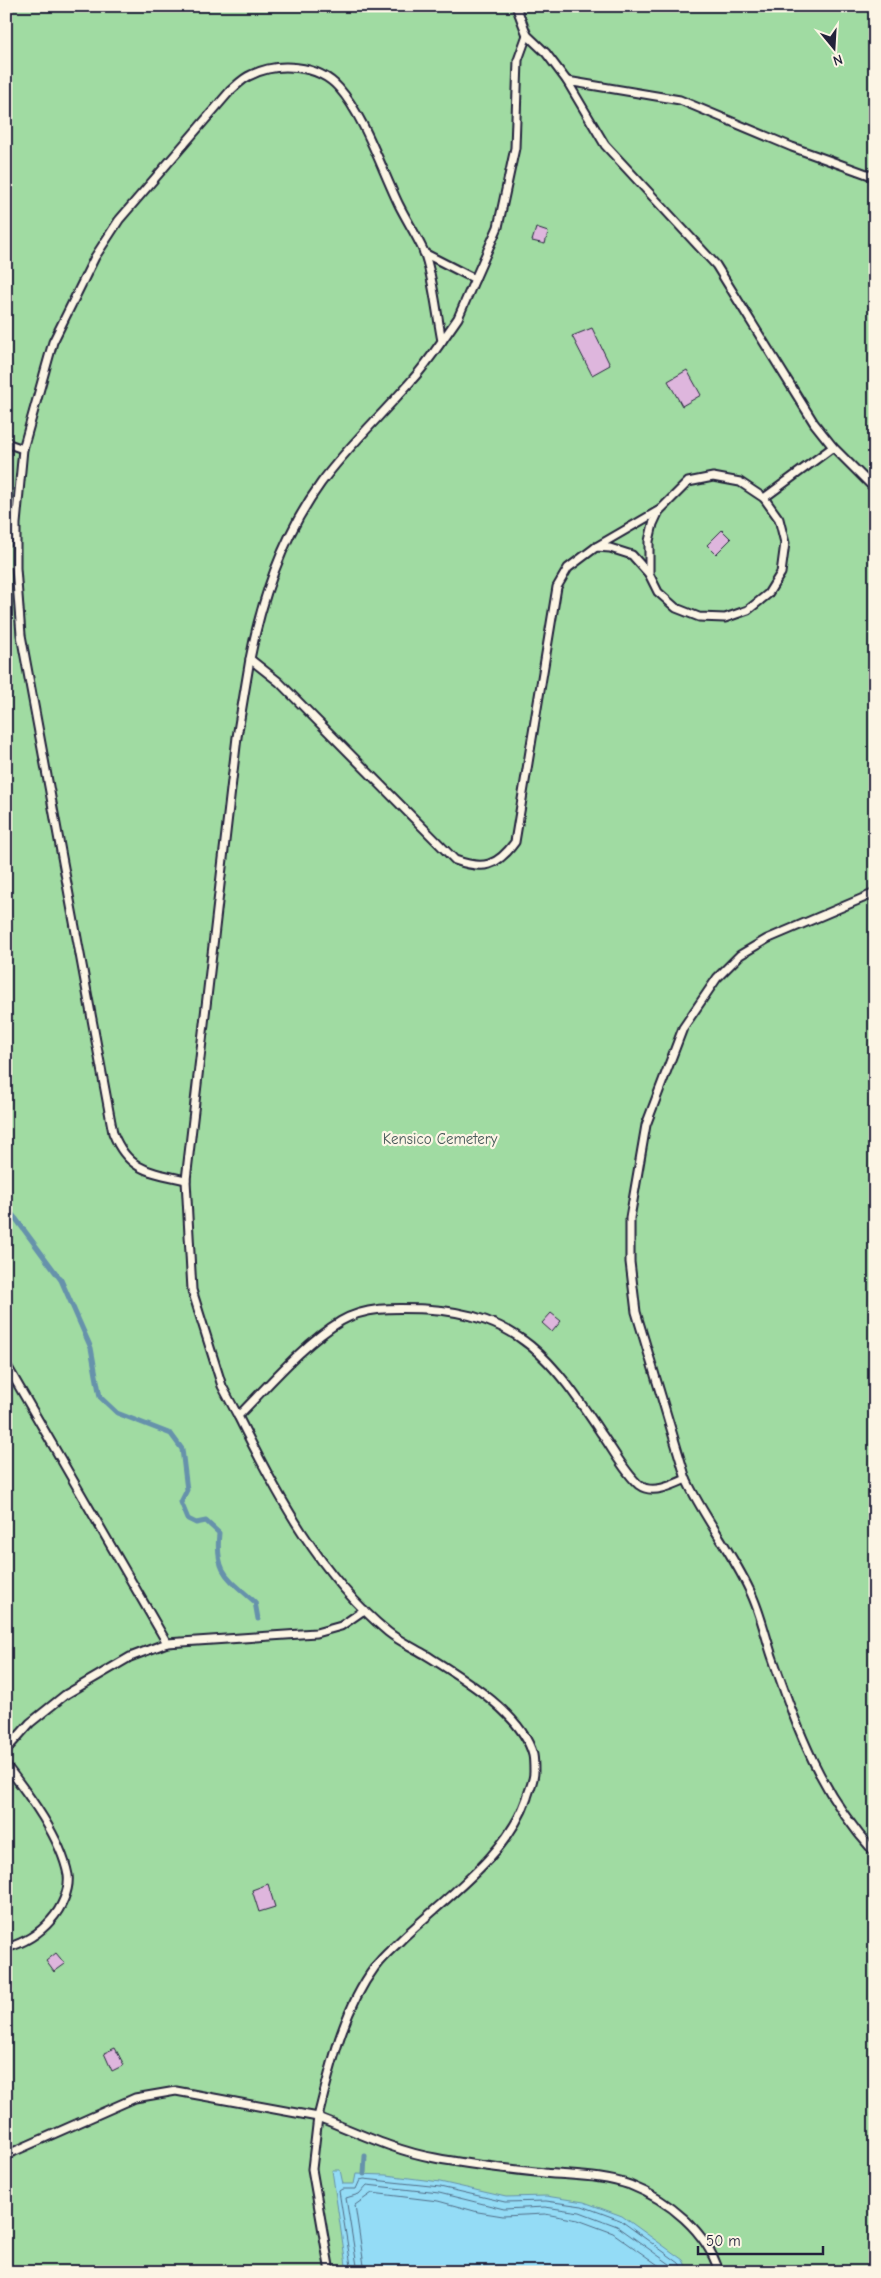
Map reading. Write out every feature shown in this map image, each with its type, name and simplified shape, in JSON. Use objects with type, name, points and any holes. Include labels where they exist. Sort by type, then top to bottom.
[{"type":"lane","points":[[516,6],[527,35],[546,53],[567,82],[605,145],[716,265],[814,423],[833,447],[875,489]]},
{"type":"lane","points":[[330,2272],[312,2169],[318,2117],[349,2013],[360,1989],[376,1964],[495,1852],[514,1828],[524,1807],[534,1776],[533,1755],[524,1735],[510,1717],[482,1693],[390,1634],[340,1585],[317,1554],[260,1461],[222,1386],[192,1290],[186,1180],[237,737],[250,659],[264,597],[279,561],[321,483],[369,426],[414,378],[458,318],[498,228],[508,189],[515,148],[518,60],[527,35]]},
{"type":"lane","points":[[186,1180],[138,1167],[126,1158],[113,1133],[21,635],[16,568],[16,524],[23,449],[53,342],[96,256],[119,220],[230,91],[249,75],[266,69],[284,67],[309,70],[328,79],[339,87],[358,119],[424,253],[442,341]]},
{"type":"lane","points":[[567,82],[680,100],[792,147],[875,177]]},
{"type":"lane","points":[[424,253],[476,279]]},
{"type":"lane","points":[[6,442],[23,449]]},
{"type":"lane","points":[[764,498],[833,447]]},
{"type":"lane","points":[[250,659],[279,682],[455,860],[475,866],[495,863],[506,855],[515,842],[557,586],[568,568],[596,547],[659,511],[688,482],[713,477],[740,482],[764,498],[779,519],[785,543],[781,573],[768,594],[748,610],[725,618],[699,617],[676,608],[658,592],[649,574],[632,555],[610,548],[596,547]]},
{"type":"lane","points":[[649,574],[649,541],[653,524],[659,511]]},
{"type":"lane","points":[[875,893],[767,939],[740,955],[717,978],[683,1028],[646,1125],[630,1218],[630,1262],[636,1312],[686,1479],[698,1506],[727,1549],[751,1592],[804,1746],[830,1795],[855,1831],[875,1853]]},
{"type":"lane","points":[[238,1416],[324,1333],[351,1317],[378,1308],[436,1310],[463,1314],[502,1327],[533,1346],[570,1386],[640,1486],[656,1489],[671,1486],[686,1479]]},
{"type":"lane","points":[[6,1364],[168,1643]]},
{"type":"lane","points":[[6,1750],[30,1722],[65,1695],[130,1657],[168,1643],[316,1634],[341,1626],[364,1610]]},
{"type":"lane","points":[[6,1765],[48,1827],[61,1853],[68,1876],[66,1896],[52,1920],[31,1937],[6,1948]]},
{"type":"lane","points":[[6,2156],[135,2098],[176,2091],[318,2117],[395,2147],[433,2158],[498,2168],[601,2178],[630,2185],[661,2201],[686,2220],[702,2239],[716,2261],[719,2272]]},
{"type":"green space","name":"Kensico Cemetery","points":[[6,6],[875,6],[875,2272],[6,2272]]},
{"type":"water","points":[[332,2170],[340,2170],[343,2184],[354,2184],[356,2174],[386,2175],[440,2182],[506,2197],[546,2196],[584,2202],[622,2216],[683,2260],[689,2272],[347,2272]]},
{"type":"building","points":[[536,228],[548,232],[545,244],[532,241]]},
{"type":"building","points":[[592,328],[610,365],[592,375],[572,336]]},
{"type":"building","points":[[687,370],[701,395],[682,406],[668,381]]},
{"type":"building","points":[[722,530],[731,539],[716,554],[707,545]]},
{"type":"building","points":[[551,1313],[561,1321],[552,1332],[542,1323]]},
{"type":"building","points":[[268,1884],[275,1907],[259,1912],[252,1890]]},
{"type":"building","points":[[56,1953],[65,1964],[54,1972],[46,1961]]},
{"type":"building","points":[[115,2048],[124,2065],[112,2071],[104,2053]]},
{"type":"waterway","points":[[6,1208],[61,1280],[91,1348],[100,1397],[117,1413],[171,1434],[182,1449],[187,1490],[181,1502],[188,1519],[196,1523],[206,1521],[219,1533],[218,1546],[221,1566],[230,1580],[255,1602],[258,1619]]},
{"type":"waterway","points":[[364,2174],[365,2156]]}]
